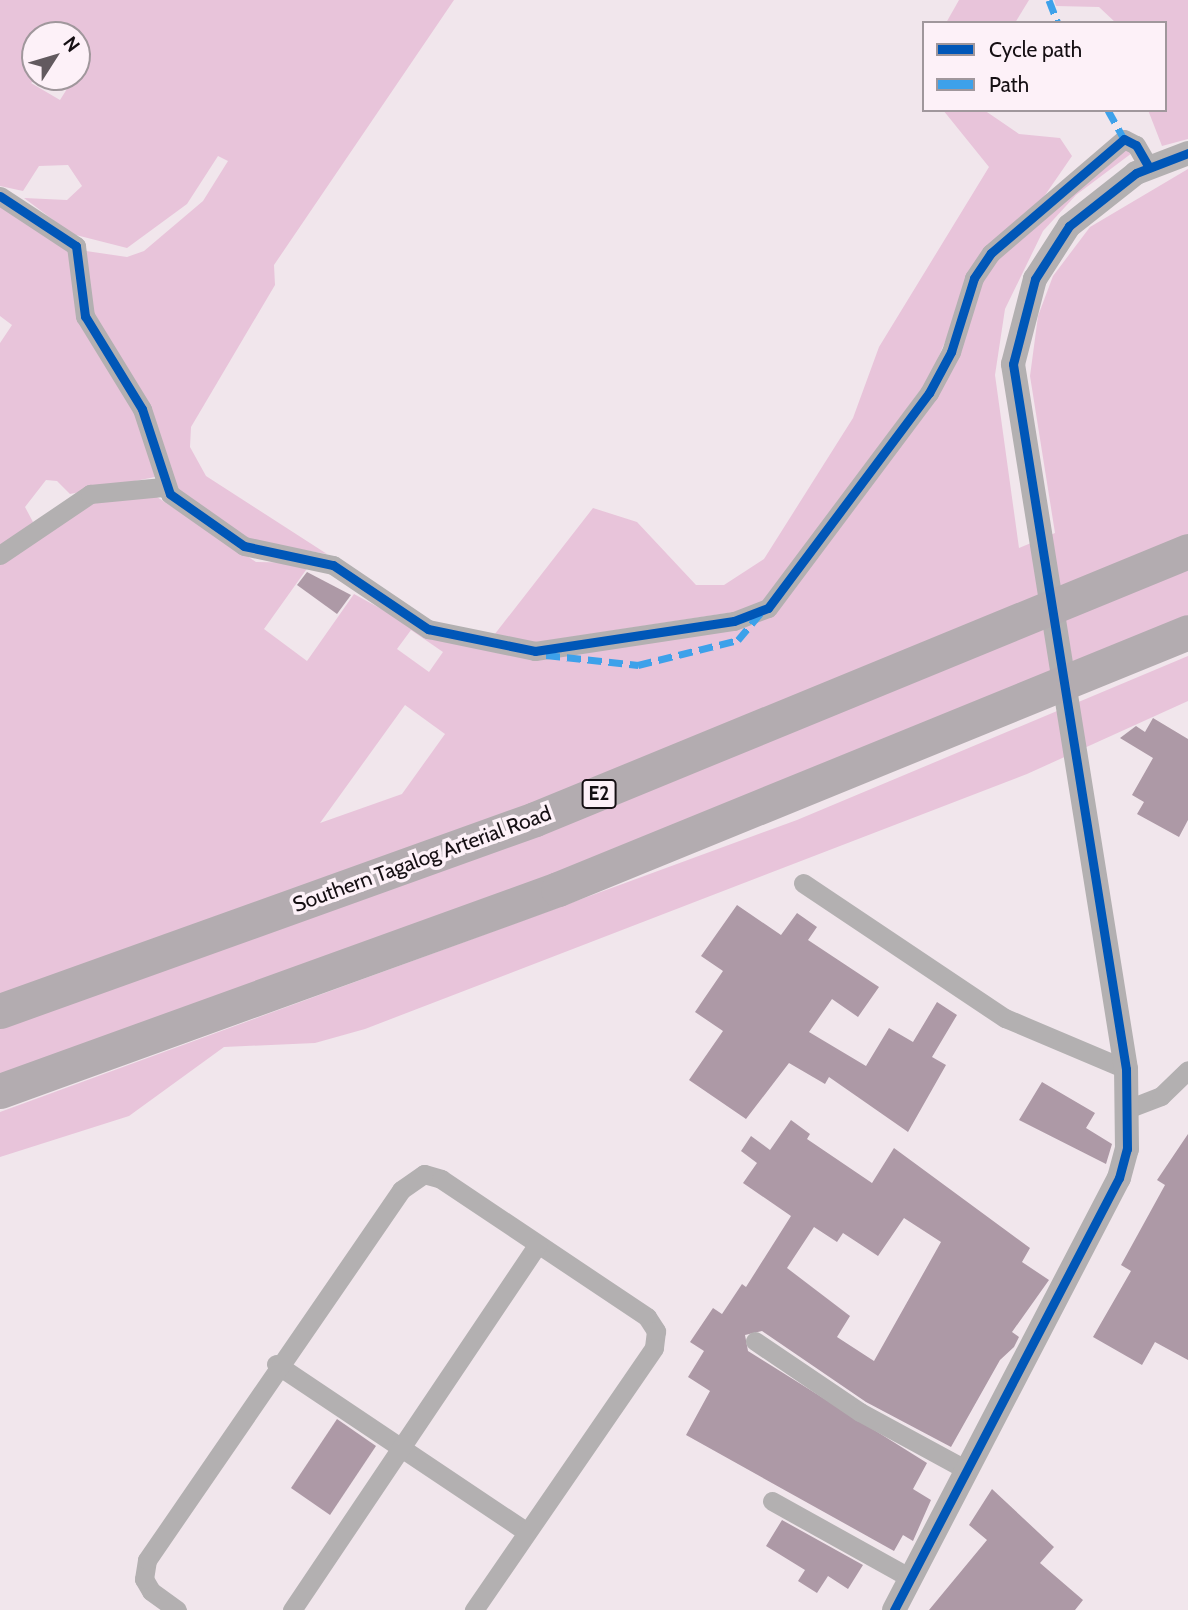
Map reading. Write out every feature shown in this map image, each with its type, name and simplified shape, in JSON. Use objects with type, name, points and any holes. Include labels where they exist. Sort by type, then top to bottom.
[{"type":"highway","name":"Southern Tagalog Arterial Road","points":[[0,1011],[535,819],[1188,551]]},
{"type":"highway","points":[[0,1091],[558,889],[1188,632]]},
{"type":"street","points":[[0,196],[76,246],[85,316],[142,409],[163,487],[244,546],[324,561],[428,629],[455,639],[535,651],[752,617],[779,597],[915,415],[951,352],[974,278],[991,253],[1119,142],[1132,140],[1142,170]]},
{"type":"street","points":[[894,1610],[907,1576],[963,1468],[1119,1178],[1130,1108],[1126,1069],[1013,364],[1028,296],[1050,251],[1084,212],[1142,170],[1188,153]]},
{"type":"street","points":[[0,555],[90,494],[163,487]]},
{"type":"street","points":[[803,883],[1005,1018],[1126,1069]]},
{"type":"street","points":[[1130,1108],[1161,1096],[1188,1070]]},
{"type":"street","points":[[177,1610],[151,1591],[144,1579],[147,1560],[276,1364],[401,1190],[417,1177],[441,1179],[646,1317],[656,1338],[474,1610]]},
{"type":"street","points":[[292,1610],[399,1446],[537,1245]]},
{"type":"street","points":[[755,1341],[860,1412],[963,1468]]},
{"type":"street","points":[[276,1364],[527,1532]]},
{"type":"street","points":[[772,1501],[907,1576]]},
{"type":"shaded area","points":[[0,0],[454,0],[274,265],[275,285],[191,427],[190,447],[206,476],[327,554],[252,541],[176,490],[94,322],[86,251],[127,257],[144,251],[203,201],[228,161],[218,156],[187,204],[127,248],[72,234],[24,198],[67,200],[82,186],[68,165],[39,166],[23,191],[0,186]]},
{"type":"shaded area","points":[[959,0],[1029,0],[1016,21],[947,21]]},
{"type":"shaded area","points":[[1054,0],[1188,0],[1188,139],[1162,146],[1149,112],[1167,112],[1167,21],[1114,21],[1099,7],[1056,6]]},
{"type":"shaded area","points":[[945,112],[987,112],[1019,134],[1060,138],[1072,156],[1041,201],[1019,218],[953,323],[930,377],[760,608],[532,643],[491,639],[593,508],[637,522],[696,585],[724,585],[764,559],[853,418],[879,347],[989,167]]},
{"type":"shaded area","points":[[1123,147],[1132,153],[1076,195],[1043,231],[1005,309],[995,375],[1019,548],[1055,533],[1030,376],[1038,316],[1053,276],[1090,227],[1188,169],[1188,536],[540,803],[0,997],[0,565],[86,501],[157,497],[256,562],[311,563],[264,629],[307,661],[354,594],[438,640],[481,647],[741,626],[864,495],[990,266]],"holes":[[[411,630],[443,652],[429,672],[397,649]],[[405,705],[445,734],[402,794],[320,823]]]},
{"type":"shaded area","points":[[0,202],[67,249],[129,392],[155,477],[70,494],[57,481],[46,480],[25,507],[33,522],[0,548],[0,343],[12,325],[0,316]]},
{"type":"shaded area","points":[[1188,567],[1188,620],[562,875],[0,1077],[0,1026],[538,834]]},
{"type":"shaded area","points":[[1188,656],[1188,701],[1027,774],[365,1029],[315,1043],[224,1047],[129,1116],[0,1157],[0,1112],[797,820]]},
{"type":"building","points":[[307,572],[351,595],[337,614],[297,585]]},
{"type":"building","points":[[1153,718],[1188,739],[1188,820],[1179,837],[1137,814],[1144,802],[1132,795],[1153,758],[1120,738],[1136,726],[1145,732]]},
{"type":"building","points":[[737,905],[781,935],[797,913],[817,927],[808,940],[879,987],[858,1017],[832,999],[809,1032],[866,1066],[889,1028],[913,1042],[937,1002],[957,1015],[932,1057],[946,1065],[908,1132],[829,1077],[825,1084],[789,1063],[746,1119],[689,1080],[723,1031],[695,1012],[723,971],[701,956]]},
{"type":"building","points":[[1042,1082],[1095,1113],[1086,1128],[1112,1144],[1106,1164],[1019,1120]]},
{"type":"building","points":[[791,1120],[810,1134],[807,1139],[872,1183],[894,1148],[1030,1248],[1022,1262],[1049,1280],[1012,1332],[1019,1337],[1014,1347],[1000,1360],[951,1447],[866,1402],[762,1331],[745,1335],[748,1351],[927,1463],[913,1489],[931,1500],[913,1541],[903,1535],[894,1551],[686,1435],[710,1391],[688,1377],[704,1351],[690,1342],[713,1308],[722,1314],[742,1284],[746,1287],[791,1216],[743,1183],[757,1163],[741,1151],[751,1136],[770,1150]],"holes":[[[904,1218],[941,1242],[874,1361],[837,1337],[850,1316],[787,1268],[814,1227],[837,1242],[843,1233],[878,1256]]]},
{"type":"building","points":[[1188,1134],[1188,1360],[1155,1342],[1142,1365],[1093,1337],[1131,1271],[1121,1265],[1165,1185],[1157,1180]]},
{"type":"building","points":[[337,1419],[376,1446],[330,1515],[291,1488]]},
{"type":"building","points":[[992,1489],[1054,1547],[1040,1563],[1083,1600],[1075,1610],[929,1610],[987,1540],[969,1525]]},
{"type":"building","points":[[782,1520],[863,1565],[848,1589],[828,1576],[817,1593],[798,1581],[805,1570],[766,1546]]},
{"type":"marked path","points":[[1049,0],[1057,21]]},
{"type":"marked path","points":[[1109,112],[1124,139]]},
{"type":"marked path","points":[[546,655],[638,665],[738,640],[761,613]]},
{"type":"cycle path","points":[[0,196],[76,246],[85,316],[142,409],[170,494],[244,546],[333,565],[428,629],[535,651],[734,621],[768,608],[929,393],[951,352],[974,278],[991,253],[1124,139],[1136,145],[1148,166]]},
{"type":"cycle path","points":[[894,1610],[1119,1178],[1127,1149],[1126,1069],[1013,364],[1035,279],[1069,226],[1136,173],[1188,153]]}]
